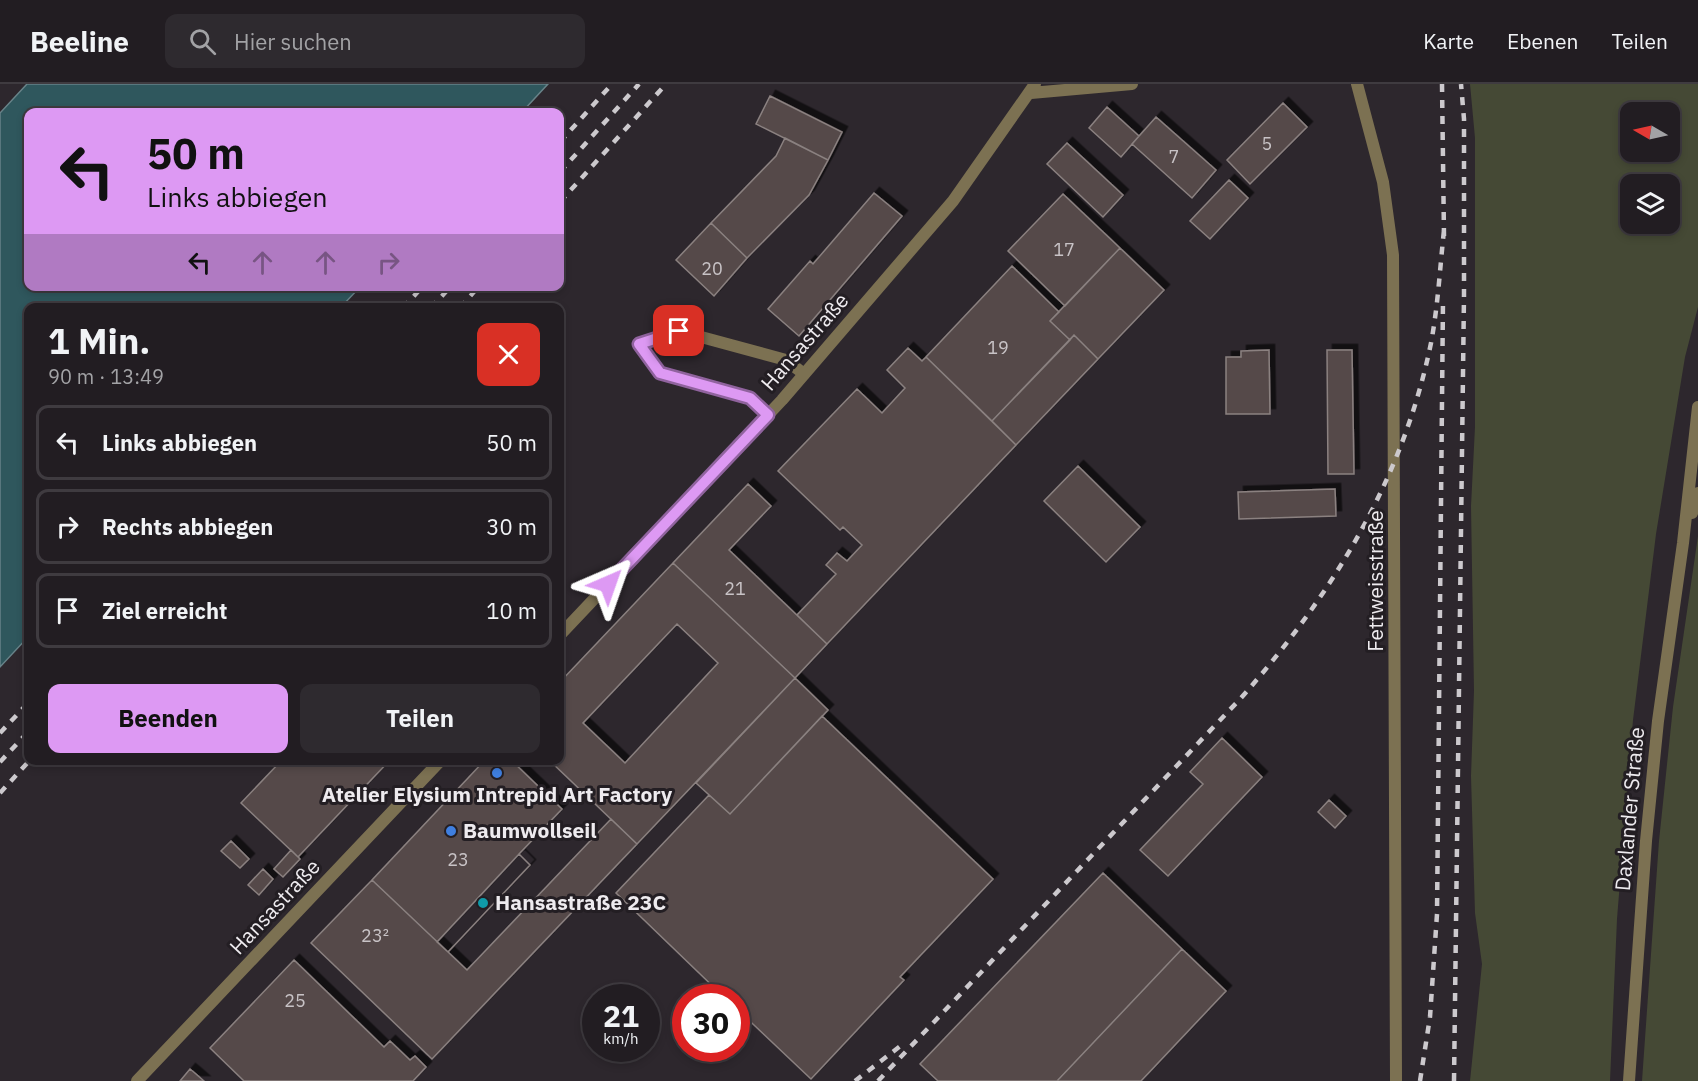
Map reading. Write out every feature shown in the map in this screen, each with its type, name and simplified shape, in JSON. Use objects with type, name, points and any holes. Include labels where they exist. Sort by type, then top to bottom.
[{"type":"street","points":[[1033,89],[1132,84]]},
{"type":"street","name":"Fettweisstraße","points":[[1357,84],[1383,182],[1393,255],[1396,1081]]},
{"type":"street","name":"Hansastraße","points":[[564,631],[804,374],[953,201],[1033,89]]},
{"type":"street","points":[[768,415],[750,398],[660,373],[639,344],[679,331],[786,360],[804,374]]},
{"type":"street","name":"Daxlander Straße","points":[[1629,1081],[1646,841],[1658,721],[1683,543],[1698,407]]},
{"type":"street","name":"Daxlander Straße","points":[[1683,543],[1698,493]]},
{"type":"street","name":"Hansastraße","points":[[137,1081],[436,765]]},
{"type":"green space","points":[[1470,84],[1698,84],[1698,307],[1685,357],[1656,534],[1633,720],[1617,919],[1610,1081],[1470,1081],[1482,964],[1475,913],[1471,776],[1474,691],[1471,506],[1475,427],[1475,138]]},
{"type":"green space","points":[[1698,536],[1698,1081],[1642,1081],[1659,841],[1673,707]]},
{"type":"water","points":[[27,84],[548,84],[526,108],[24,108],[24,291],[356,291],[345,303],[24,303],[24,641],[0,667],[0,113]]},
{"type":"building","points":[[770,96],[842,132],[828,160],[756,124]]},
{"type":"building","points":[[1283,103],[1307,127],[1250,184],[1227,160]]},
{"type":"building","points":[[1107,107],[1139,136],[1121,157],[1089,128]]},
{"type":"building","points":[[1156,117],[1216,170],[1192,198],[1132,144]]},
{"type":"building","points":[[785,138],[828,160],[809,195],[747,258],[711,223],[776,156]]},
{"type":"building","points":[[1067,143],[1123,195],[1103,217],[1047,164]]},
{"type":"building","points":[[1229,180],[1248,198],[1210,239],[1190,221]]},
{"type":"building","points":[[874,193],[902,216],[799,336],[768,309],[810,261],[813,264]]},
{"type":"building","points":[[1063,194],[1120,248],[1065,306],[1008,251]]},
{"type":"building","points":[[711,223],[747,258],[714,296],[676,260]]},
{"type":"building","points":[[1120,248],[1164,290],[1098,359],[1074,335],[1070,340],[1050,321]]},
{"type":"building","points":[[1012,266],[1059,312],[1050,321],[1070,340],[992,421],[926,357]]},
{"type":"building","points":[[1074,335],[1098,359],[1016,445],[992,421]]},
{"type":"building","points":[[908,348],[922,361],[926,357],[1016,445],[827,644],[797,615],[836,574],[826,565],[837,553],[847,561],[862,545],[843,527],[840,530],[778,471],[857,389],[882,413],[905,388],[887,370]]},
{"type":"building","points":[[1269,350],[1270,414],[1226,414],[1226,357],[1241,357],[1241,351]]},
{"type":"building","points":[[1327,350],[1352,350],[1354,474],[1328,474]]},
{"type":"building","points":[[1078,466],[1140,527],[1106,562],[1044,501]]},
{"type":"building","points":[[748,484],[771,506],[729,550],[827,644],[795,678],[673,563]]},
{"type":"building","points":[[1335,489],[1336,516],[1239,519],[1238,492]]},
{"type":"building","points":[[673,563],[795,678],[637,844],[554,765],[564,765],[564,678]],"holes":[[[677,624],[718,663],[625,763],[583,723]]]},
{"type":"building","points":[[795,678],[828,710],[730,814],[696,783]]},
{"type":"building","points":[[822,716],[993,879],[900,977],[904,980],[811,1079],[750,1021],[750,984],[710,984],[616,893],[709,795],[730,814]]},
{"type":"building","points":[[1222,738],[1262,777],[1168,876],[1140,850],[1203,784],[1190,772]]},
{"type":"building","points":[[277,765],[385,765],[298,857],[241,803]]},
{"type":"building","points":[[480,765],[516,765],[562,809],[519,854],[530,865],[448,952],[372,880]]},
{"type":"building","points":[[1329,800],[1346,816],[1335,828],[1318,812]]},
{"type":"building","points":[[611,819],[637,844],[432,1059],[311,943],[372,880],[467,970]]},
{"type":"building","points":[[231,841],[249,859],[240,868],[221,851]]},
{"type":"building","points":[[291,850],[300,859],[283,877],[274,869]]},
{"type":"building","name":"Hansastraße 23C","points":[[519,854],[530,865],[448,952],[437,942]]},
{"type":"building","points":[[263,869],[273,879],[259,895],[248,885]]},
{"type":"building","points":[[1103,873],[1182,949],[1057,1081],[938,1081],[920,1064]]},
{"type":"building","points":[[1182,949],[1226,991],[1141,1081],[1057,1081]]},
{"type":"building","points":[[294,960],[384,1047],[390,1041],[410,1060],[415,1056],[426,1067],[413,1081],[244,1081],[210,1048]]},
{"type":"building","points":[[190,1069],[196,1074],[204,1081],[180,1081]]},
{"type":"railway","points":[[564,138],[612,84]]},
{"type":"railway","points":[[564,168],[639,84]]},
{"type":"railway","points":[[564,198],[666,84]]},
{"type":"railway","points":[[1442,84],[1444,236]]},
{"type":"railway","points":[[1454,1081],[1464,295],[1464,119],[1461,84]]},
{"type":"railway","points":[[878,1081],[1241,698],[1274,659],[1334,577],[1383,488],[1419,393],[1431,343],[1444,230]]},
{"type":"railway","points":[[408,303],[418,291]]},
{"type":"railway","points":[[436,303],[446,291]]},
{"type":"railway","points":[[464,303],[475,291]]},
{"type":"railway","points":[[1420,1081],[1430,1017],[1437,914],[1443,299]]},
{"type":"railway","points":[[0,733],[24,707]]},
{"type":"railway","points":[[0,762],[24,736]]},
{"type":"railway","points":[[0,793],[25,765]]},
{"type":"railway","points":[[855,1081],[903,1044]]},
{"type":"place","name":"Atelier Elysium Intrepid Art Factory","points":[[497,773]]},
{"type":"place","name":"Baumwollseil","points":[[451,831]]},
{"type":"place","name":"Hansastraße 23C","points":[[483,903]]},
{"type":"route","points":[[608,584],[768,415],[750,398],[660,373],[639,344],[679,331]]}]
